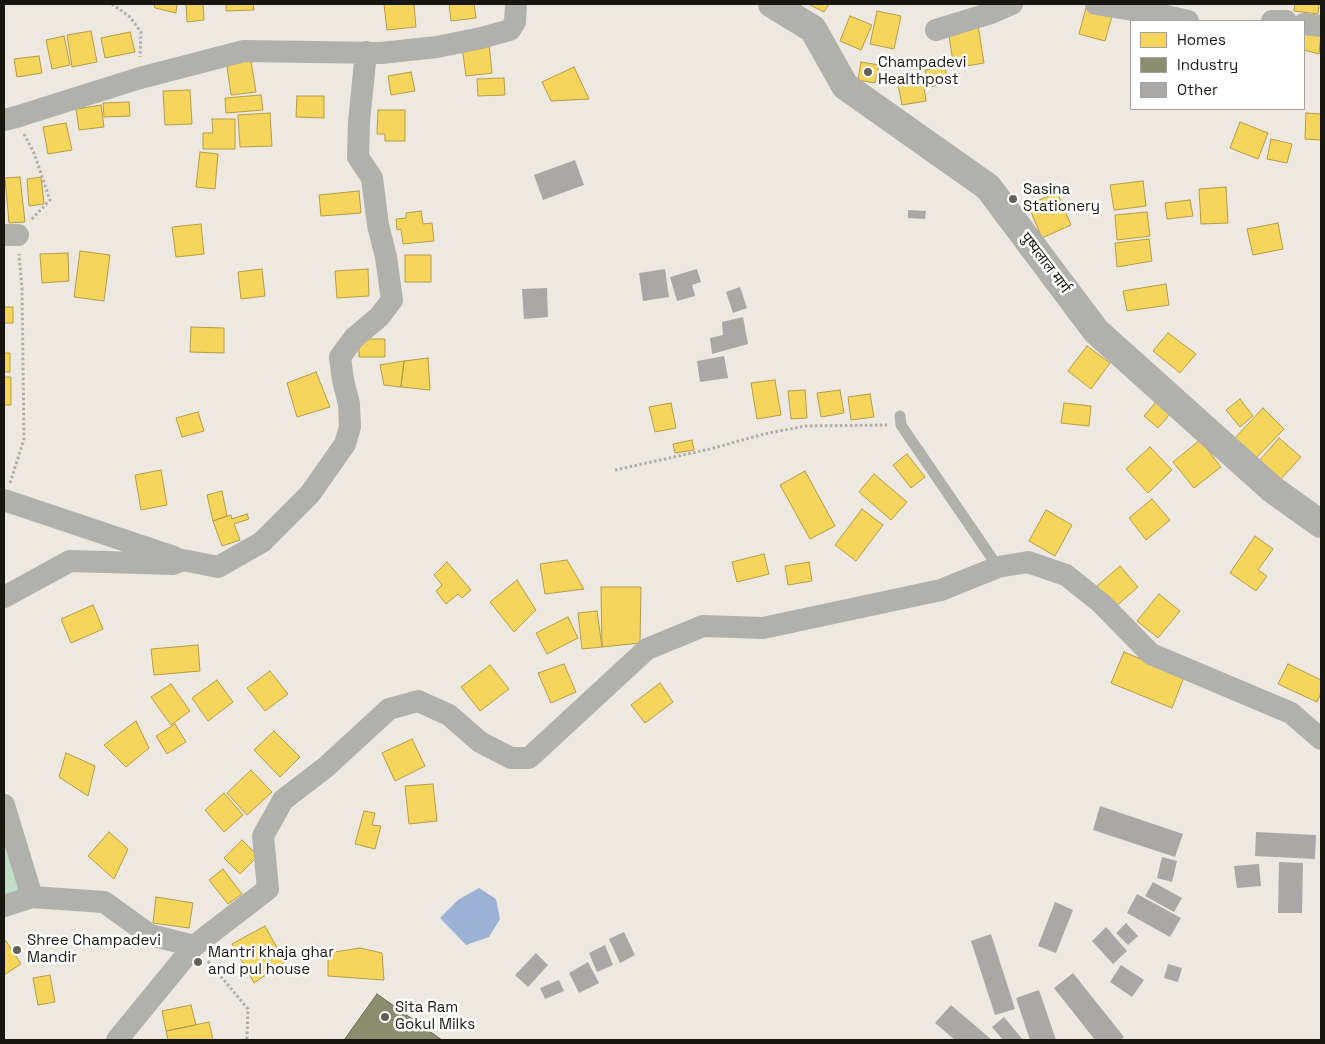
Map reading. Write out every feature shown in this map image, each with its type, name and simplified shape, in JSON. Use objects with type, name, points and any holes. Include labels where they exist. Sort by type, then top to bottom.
[{"type":"street","points":[[10,119],[140,78],[244,51],[381,53],[437,47],[481,38],[510,30],[515,22],[516,4]]},
{"type":"street","name":"पुष्पलाल मार्ग","points":[[772,4],[813,29],[845,86],[988,187],[1096,332],[1272,489],[1321,524]]},
{"type":"street","points":[[936,30],[991,13],[1012,4]]},
{"type":"street","points":[[1096,4],[1184,20]]},
{"type":"street","points":[[1305,24],[1321,26]]},
{"type":"street","points":[[6,494],[183,560],[218,566],[262,542],[310,494],[346,444],[350,427],[349,404],[340,357],[354,338],[379,317],[392,300],[386,257],[378,225],[372,178],[358,157],[359,122],[366,52]]},
{"type":"street","points":[[4,597],[70,561],[173,564],[183,560]]},
{"type":"street","points":[[117,1040],[194,946],[268,889],[263,836],[283,800],[326,767],[389,709],[418,701],[449,715],[480,742],[511,758],[529,758],[647,649],[704,626],[764,628],[941,590],[998,567],[1028,562],[1066,575],[1101,603],[1151,654],[1291,713],[1321,739]]},
{"type":"street","points":[[4,805],[32,897]]},
{"type":"street","points":[[4,906],[32,897],[104,902],[150,935],[194,946]]},
{"type":"lane","points":[[901,420],[998,567]]},
{"type":"path","points":[[112,4],[130,17],[141,32],[140,78]]},
{"type":"path","points":[[6,494],[24,439],[22,289],[11,235],[50,200],[34,153],[10,119]]},
{"type":"path","points":[[615,470],[805,426],[901,420]]},
{"type":"path","points":[[194,946],[248,1009],[247,1040]]},
{"type":"green space","points":[[4,825],[32,897],[4,906]]},
{"type":"water","points":[[479,888],[496,899],[500,919],[489,937],[466,945],[440,918],[458,900]]},
{"type":"building: Homes","points":[[154,4],[177,4],[176,13],[155,8]]},
{"type":"building: Homes","points":[[186,4],[203,4],[204,20],[187,22]]},
{"type":"building: Homes","points":[[226,4],[253,4],[254,10],[226,11]]},
{"type":"building: Homes","points":[[384,4],[414,4],[416,27],[387,30]]},
{"type":"building: Homes","points":[[449,4],[474,4],[476,18],[451,21]]},
{"type":"building: Homes","points":[[808,4],[829,4],[824,12]]},
{"type":"building: Homes","points":[[1295,4],[1319,4],[1318,14],[1294,11]]},
{"type":"building: Homes","points":[[1086,8],[1112,16],[1105,41],[1079,34]]},
{"type":"building: Homes","points":[[877,11],[901,16],[894,49],[870,44]]},
{"type":"building: Homes","points":[[850,16],[872,25],[861,50],[840,41]]},
{"type":"building: Homes","points":[[978,25],[984,63],[954,68],[948,30]]},
{"type":"building: Homes","points":[[1305,28],[1321,33],[1319,54],[1305,50]]},
{"type":"building: Homes","points":[[91,31],[97,62],[72,67],[67,35]]},
{"type":"building: Homes","points":[[130,32],[135,52],[105,58],[101,38]]},
{"type":"building: Homes","points":[[64,36],[70,65],[52,69],[46,40]]},
{"type":"building: Homes","points":[[489,44],[492,73],[466,76],[462,47]]},
{"type":"building: Homes","points":[[250,55],[256,92],[231,95],[226,59]]},
{"type":"building: Homes","points":[[39,56],[42,73],[17,77],[14,59]]},
{"type":"building: Homes","name":"Champadevi Healthpost","points":[[861,62],[879,65],[875,83],[858,80]]},
{"type":"building: Homes","points":[[574,67],[589,99],[551,101],[542,82]]},
{"type":"building: Homes","points":[[945,67],[948,84],[928,87],[925,70]]},
{"type":"building: Homes","points":[[411,72],[415,91],[391,95],[388,76]]},
{"type":"building: Homes","points":[[922,75],[926,101],[902,105],[897,79]]},
{"type":"building: Homes","points":[[504,78],[505,95],[478,96],[477,79]]},
{"type":"building: Homes","points":[[190,90],[192,124],[165,125],[163,91]]},
{"type":"building: Homes","points":[[261,95],[263,110],[226,113],[225,98]]},
{"type":"building: Homes","points":[[297,96],[324,96],[324,118],[296,117]]},
{"type":"building: Homes","points":[[129,102],[130,116],[104,117],[103,103]]},
{"type":"building: Homes","points":[[101,105],[104,127],[79,130],[76,109]]},
{"type":"building: Homes","points":[[378,110],[405,110],[405,141],[385,141],[385,134],[377,134]]},
{"type":"building: Homes","points":[[270,113],[272,146],[240,147],[238,115]]},
{"type":"building: Homes","points":[[1306,113],[1321,114],[1321,140],[1305,139]]},
{"type":"building: Homes","points":[[212,119],[235,119],[235,149],[203,149],[203,133],[213,133]]},
{"type":"building: Homes","points":[[1240,122],[1268,133],[1258,159],[1230,148]]},
{"type":"building: Homes","points":[[66,123],[72,150],[48,154],[43,127]]},
{"type":"building: Homes","points":[[1271,139],[1292,144],[1287,163],[1267,159]]},
{"type":"building: Homes","points":[[200,152],[218,154],[215,189],[196,187]]},
{"type":"building: Homes","points":[[20,177],[25,222],[9,223],[5,178]]},
{"type":"building: Homes","points":[[41,177],[44,204],[29,206],[27,179]]},
{"type":"building: Homes","points":[[1143,181],[1146,206],[1114,210],[1110,185]]},
{"type":"building: Homes","points":[[1226,187],[1228,223],[1201,224],[1199,189]]},
{"type":"building: Homes","points":[[359,191],[361,213],[321,216],[319,195]]},
{"type":"building: Homes","points":[[1057,192],[1071,225],[1042,238],[1028,205]]},
{"type":"building: Homes","points":[[1190,200],[1193,216],[1167,219],[1165,203]]},
{"type":"building: Homes","points":[[421,211],[423,224],[432,223],[434,241],[403,244],[401,229],[397,230],[396,219],[406,218],[406,213]]},
{"type":"building: Homes","points":[[1147,212],[1150,236],[1117,240],[1115,215]]},
{"type":"building: Homes","points":[[1278,223],[1283,249],[1253,255],[1247,229]]},
{"type":"building: Homes","points":[[201,224],[204,254],[176,257],[172,227]]},
{"type":"building: Homes","points":[[1149,239],[1152,261],[1117,267],[1115,243]]},
{"type":"building: Homes","points":[[80,251],[110,255],[104,301],[74,297]]},
{"type":"building: Homes","points":[[68,253],[69,281],[42,283],[40,254]]},
{"type":"building: Homes","points":[[405,255],[431,255],[431,282],[405,282]]},
{"type":"building: Homes","points":[[262,269],[265,296],[241,299],[238,272]]},
{"type":"building: Homes","points":[[368,269],[369,296],[337,298],[335,271]]},
{"type":"building: Homes","points":[[1166,284],[1169,305],[1127,311],[1123,291]]},
{"type":"building: Homes","points":[[4,307],[13,307],[13,323],[4,323]]},
{"type":"building: Homes","points":[[191,327],[224,328],[224,353],[190,352]]},
{"type":"building: Homes","points":[[1168,333],[1196,354],[1180,373],[1153,351]]},
{"type":"building: Homes","points":[[359,339],[385,339],[385,357],[359,357]]},
{"type":"building: Homes","points":[[1087,346],[1110,363],[1091,389],[1068,371]]},
{"type":"building: Homes","points":[[4,353],[10,353],[10,372],[4,372]]},
{"type":"building: Homes","points":[[428,358],[430,390],[401,387],[404,361]]},
{"type":"building: Homes","points":[[404,361],[401,387],[384,385],[380,365]]},
{"type":"building: Homes","points":[[316,372],[330,407],[297,417],[287,383]]},
{"type":"building: Homes","points":[[4,377],[11,377],[11,405],[4,405]]},
{"type":"building: Homes","points":[[775,380],[781,415],[757,419],[751,383]]},
{"type":"building: Homes","points":[[805,390],[807,418],[791,419],[788,391]]},
{"type":"building: Homes","points":[[840,390],[844,413],[821,417],[817,393]]},
{"type":"building: Homes","points":[[870,394],[874,417],[851,420],[848,397]]},
{"type":"building: Homes","points":[[1162,395],[1176,407],[1158,428],[1144,416]]},
{"type":"building: Homes","points":[[1240,399],[1253,416],[1240,427],[1226,410]]},
{"type":"building: Homes","points":[[671,403],[676,428],[655,432],[649,407]]},
{"type":"building: Homes","points":[[1064,403],[1091,406],[1089,426],[1061,423]]},
{"type":"building: Homes","points":[[1263,408],[1284,429],[1255,459],[1234,439]]},
{"type":"building: Homes","points":[[198,412],[204,431],[182,437],[176,418]]},
{"type":"building: Homes","points":[[1279,438],[1301,457],[1280,480],[1259,461]]},
{"type":"building: Homes","points":[[692,440],[694,450],[675,453],[673,444]]},
{"type":"building: Homes","points":[[1200,440],[1221,467],[1194,488],[1173,462]]},
{"type":"building: Homes","points":[[1150,447],[1172,470],[1148,493],[1126,469]]},
{"type":"building: Homes","points":[[907,454],[925,477],[911,488],[893,465]]},
{"type":"building: Homes","points":[[161,470],[167,505],[141,510],[135,475]]},
{"type":"building: Homes","points":[[805,471],[835,526],[810,539],[780,485]]},
{"type":"building: Homes","points":[[874,474],[907,502],[891,520],[859,492]]},
{"type":"building: Homes","points":[[222,491],[227,516],[213,521],[207,495]]},
{"type":"building: Homes","points":[[1152,499],[1170,520],[1146,540],[1129,518]]},
{"type":"building: Homes","points":[[862,509],[883,525],[856,561],[835,545]]},
{"type":"building: Homes","points":[[1046,510],[1072,525],[1055,556],[1029,541]]},
{"type":"building: Homes","points":[[247,514],[249,519],[234,524],[240,540],[222,546],[213,521],[231,515],[232,519]]},
{"type":"building: Homes","points":[[1255,536],[1273,549],[1258,570],[1267,576],[1256,591],[1230,573]]},
{"type":"building: Homes","points":[[764,554],[769,574],[737,582],[732,562]]},
{"type":"building: Homes","points":[[567,560],[584,589],[545,594],[540,564]]},
{"type":"building: Homes","points":[[447,562],[471,590],[462,598],[458,594],[446,604],[436,591],[442,585],[434,575]]},
{"type":"building: Homes","points":[[809,562],[812,581],[788,585],[785,566]]},
{"type":"building: Homes","points":[[1120,566],[1138,587],[1114,608],[1096,587]]},
{"type":"building: Homes","points":[[517,580],[536,610],[514,632],[490,602]]},
{"type":"building: Homes","points":[[601,587],[641,587],[640,643],[602,647]]},
{"type":"building: Homes","points":[[1159,594],[1180,611],[1158,638],[1137,621]]},
{"type":"building: Homes","points":[[93,605],[103,629],[71,643],[61,619]]},
{"type":"building: Homes","points":[[597,611],[602,647],[582,649],[578,613]]},
{"type":"building: Homes","points":[[568,617],[578,638],[547,654],[536,633]]},
{"type":"building: Homes","points":[[198,645],[200,671],[154,675],[151,649]]},
{"type":"building: Homes","points":[[1124,652],[1184,677],[1172,708],[1111,683]]},
{"type":"building: Homes","points":[[564,664],[576,692],[551,703],[538,673]]},
{"type":"building: Homes","points":[[1288,664],[1321,680],[1321,693],[1317,702],[1278,684]]},
{"type":"building: Homes","points":[[490,665],[509,689],[480,711],[461,687]]},
{"type":"building: Homes","points":[[270,671],[288,694],[265,711],[247,688]]},
{"type":"building: Homes","points":[[217,680],[233,702],[208,721],[192,698]]},
{"type":"building: Homes","points":[[660,683],[673,702],[645,723],[631,705]]},
{"type":"building: Homes","points":[[171,684],[190,711],[171,725],[151,697]]},
{"type":"building: Homes","points":[[136,721],[149,748],[126,767],[104,745]]},
{"type":"building: Homes","points":[[175,724],[186,742],[167,754],[156,736]]},
{"type":"building: Homes","points":[[274,731],[300,757],[280,777],[254,750]]},
{"type":"building: Homes","points":[[412,739],[425,766],[395,781],[382,753]]},
{"type":"building: Homes","points":[[66,753],[95,766],[88,796],[59,777]]},
{"type":"building: Homes","points":[[251,770],[272,792],[247,815],[227,793]]},
{"type":"building: Homes","points":[[433,784],[437,821],[409,824],[405,786]]},
{"type":"building: Homes","points":[[224,793],[243,815],[224,832],[205,810]]},
{"type":"building: Homes","points":[[364,811],[375,813],[372,825],[381,826],[375,849],[355,844]]},
{"type":"building: Homes","points":[[109,832],[128,849],[114,879],[88,856]]},
{"type":"building: Homes","points":[[242,840],[258,856],[240,874],[224,858]]},
{"type":"building: Homes","points":[[223,869],[242,894],[228,904],[209,880]]},
{"type":"building: Homes","points":[[156,897],[193,903],[189,928],[153,923]]},
{"type":"building: Homes","points":[[265,926],[285,962],[254,983],[232,944]]},
{"type":"building: Homes","points":[[6,941],[21,964],[4,975],[4,942]]},
{"type":"building: Homes","points":[[360,948],[382,953],[384,980],[328,976],[328,953]]},
{"type":"building: Homes","points":[[50,975],[55,1002],[38,1005],[33,978]]},
{"type":"building: Homes","points":[[191,1005],[196,1025],[166,1031],[162,1011]]},
{"type":"building: Homes","points":[[209,1022],[213,1040],[168,1040],[166,1031]]},
{"type":"building: Industry","name":"Sita Ram Gokul Milks","points":[[377,994],[442,1040],[344,1040]]},
{"type":"building: Other","points":[[575,160],[584,185],[543,200],[534,175]]},
{"type":"building: Other","points":[[908,210],[926,211],[925,219],[908,218]]},
{"type":"building: Other","points":[[665,269],[669,297],[643,301],[639,273]]},
{"type":"building: Other","points":[[697,269],[701,282],[692,285],[695,296],[677,301],[670,277]]},
{"type":"building: Other","points":[[740,287],[747,308],[733,313],[726,292]]},
{"type":"building: Other","points":[[547,288],[548,317],[524,319],[522,289]]},
{"type":"building: Other","points":[[743,317],[748,344],[712,354],[710,338],[723,335],[722,322]]},
{"type":"building: Other","points":[[724,356],[728,378],[700,382],[697,361]]},
{"type":"building: Other","points":[[1100,806],[1183,834],[1175,857],[1093,830]]},
{"type":"building: Other","points":[[1256,832],[1316,835],[1315,859],[1255,856]]},
{"type":"building: Other","points":[[1162,857],[1177,861],[1172,882],[1157,878]]},
{"type":"building: Other","points":[[1279,862],[1303,863],[1302,913],[1278,913]]},
{"type":"building: Other","points":[[1259,864],[1261,886],[1237,888],[1234,866]]},
{"type":"building: Other","points":[[1153,882],[1182,898],[1174,912],[1145,896]]},
{"type":"building: Other","points":[[1137,894],[1181,918],[1170,937],[1127,913]]},
{"type":"building: Other","points":[[1055,902],[1073,910],[1056,953],[1038,946]]},
{"type":"building: Other","points":[[1126,923],[1138,936],[1128,945],[1116,933]]},
{"type":"building: Other","points":[[1106,927],[1127,951],[1113,964],[1092,941]]},
{"type":"building: Other","points":[[624,932],[635,955],[620,963],[609,939]]},
{"type":"building: Other","points":[[991,934],[1015,1009],[995,1015],[971,941]]},
{"type":"building: Other","points":[[605,945],[613,965],[597,972],[589,953]]},
{"type":"building: Other","points":[[536,953],[548,965],[528,987],[515,975]]},
{"type":"building: Other","points":[[588,962],[599,983],[579,993],[569,973]]},
{"type":"building: Other","points":[[1168,964],[1182,968],[1178,982],[1164,978]]},
{"type":"building: Other","points":[[1121,965],[1144,980],[1132,997],[1110,982]]},
{"type":"building: Other","points":[[1073,973],[1124,1037],[1120,1040],[1095,1040],[1054,988]]},
{"type":"building: Other","points":[[559,980],[564,991],[545,999],[540,988]]},
{"type":"building: Other","points":[[1039,990],[1056,1040],[1030,1040],[1016,998]]},
{"type":"building: Other","points":[[951,1005],[992,1040],[955,1040],[935,1023]]},
{"type":"building: Other","points":[[1004,1017],[1023,1040],[1003,1040],[992,1027]]},
{"type":"place","name":"Champadevi Healthpost","points":[[868,72]]},
{"type":"place","name":"Sasina Stationery","points":[[1013,199]]},
{"type":"place","name":"Shree Champadevi Mandir","points":[[17,950]]},
{"type":"place","name":"Mantri khaja ghar and pul house","points":[[198,962]]},
{"type":"place","name":"Sita Ram Gokul Milks","points":[[385,1017]]}]
